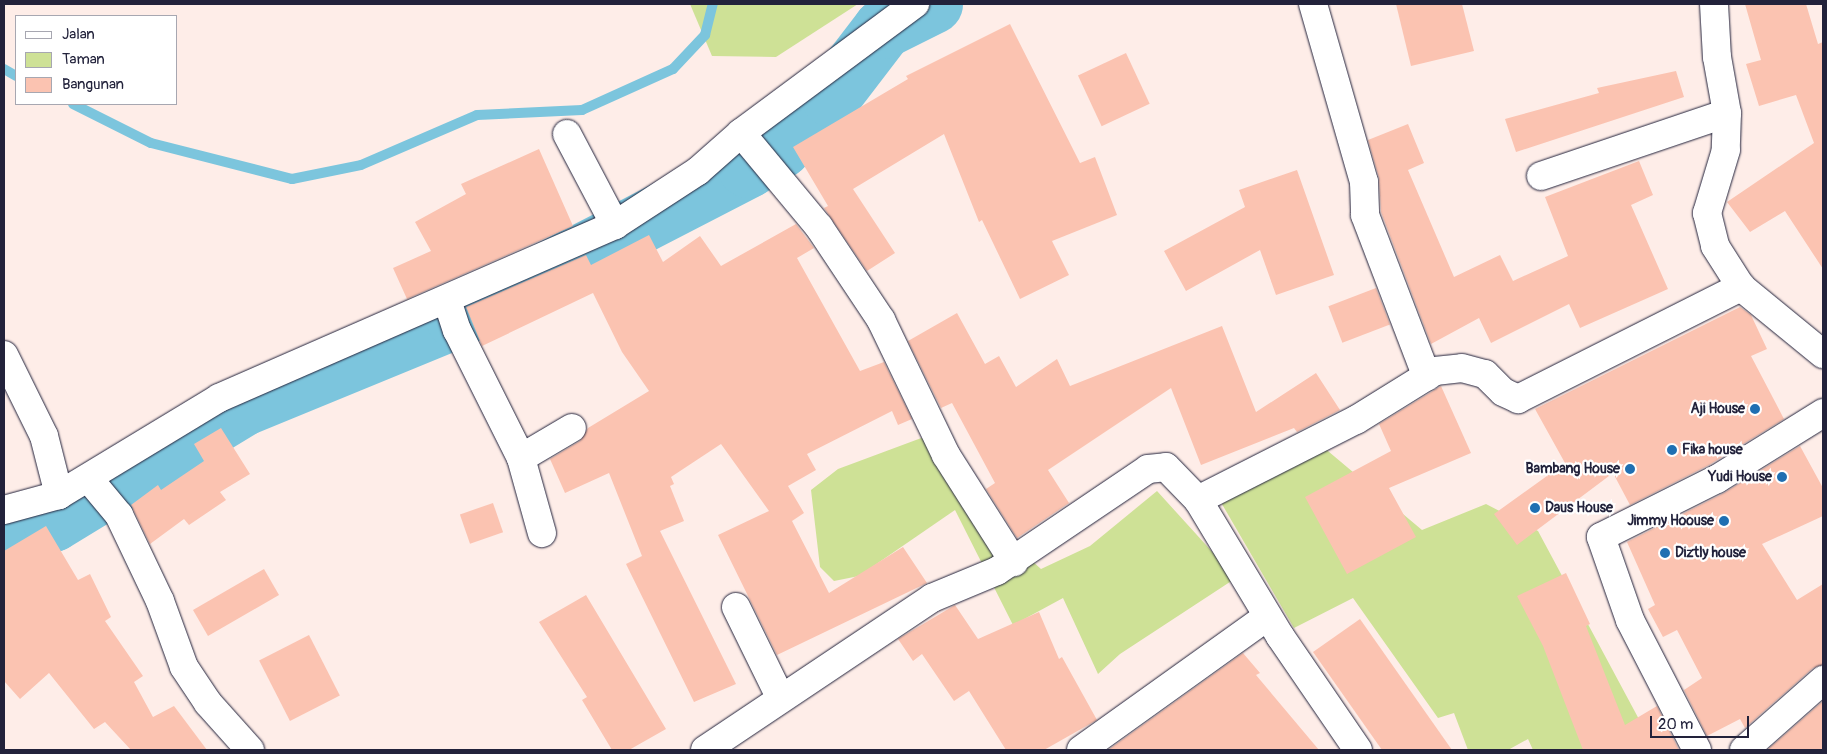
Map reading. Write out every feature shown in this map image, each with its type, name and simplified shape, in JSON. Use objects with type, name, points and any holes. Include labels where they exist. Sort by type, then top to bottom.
[{"type":"street","points":[[4,510],[59,495],[92,483],[219,398],[451,313],[615,225],[747,140],[915,4]]},
{"type":"street","points":[[1313,4],[1364,182],[1365,216],[1427,377]]},
{"type":"street","points":[[1714,4],[1717,56],[1727,113],[1726,150],[1707,213],[1715,246],[1742,287],[1819,343]]},
{"type":"street","points":[[1541,176],[1727,113]]},
{"type":"street","points":[[567,134],[615,225]]},
{"type":"street","points":[[747,140],[773,175],[819,226],[881,320],[946,456],[1014,562]]},
{"type":"street","points":[[1198,500],[1356,420],[1435,371],[1462,368],[1485,374],[1503,392],[1518,399],[1742,287]]},
{"type":"street","points":[[451,313],[521,458],[542,533]]},
{"type":"street","points":[[4,354],[44,436],[59,495]]},
{"type":"street","points":[[1697,750],[1630,620],[1601,537],[1717,479],[1823,413]]},
{"type":"street","points":[[521,458],[572,428]]},
{"type":"street","points":[[705,750],[780,697],[932,598],[1014,562],[1148,469],[1166,467],[1198,500],[1268,617],[1358,750]]},
{"type":"street","points":[[92,483],[119,515],[160,600],[184,667],[208,704],[250,750]]},
{"type":"street","points":[[736,606],[780,697]]},
{"type":"street","points":[[1082,750],[1268,617]]},
{"type":"street","points":[[1744,750],[1823,680]]},
{"type":"green space","points":[[690,4],[858,4],[776,57],[712,56]]},
{"type":"green space","points":[[924,437],[1002,534],[1041,569],[1090,546],[1157,491],[1236,578],[1120,654],[1098,674],[1063,598],[1013,625],[955,510],[859,576],[834,581],[820,567],[811,490],[838,469]]},
{"type":"green space","points":[[1316,441],[1422,530],[1486,504],[1538,531],[1641,723],[1597,750],[1533,750],[1528,739],[1508,750],[1468,750],[1454,713],[1438,718],[1353,598],[1294,628],[1219,499]]},
{"type":"building","points":[[1396,4],[1462,4],[1474,51],[1411,66]]},
{"type":"building","points":[[1745,4],[1806,4],[1818,44],[1823,42],[1823,269],[1785,211],[1750,232],[1727,202],[1814,143],[1796,95],[1759,106],[1746,64],[1761,60]]},
{"type":"building","points":[[1010,24],[1080,163],[1095,157],[1117,215],[1052,241],[1069,275],[1020,299],[982,220],[979,222],[944,134],[853,189],[895,253],[867,271],[824,208],[828,206],[793,147],[908,79],[906,76]]},
{"type":"building","points":[[1126,53],[1150,104],[1102,126],[1078,75]]},
{"type":"building","points":[[1676,71],[1684,97],[1516,152],[1505,119],[1599,93],[1597,88]]},
{"type":"building","points":[[1408,124],[1424,163],[1408,170],[1454,277],[1500,255],[1513,281],[1568,256],[1545,197],[1639,161],[1653,195],[1631,205],[1668,289],[1580,328],[1569,304],[1491,343],[1479,318],[1431,344],[1381,212],[1379,178],[1368,140]]},
{"type":"building","points":[[539,149],[573,226],[407,299],[393,268],[431,251],[415,222],[466,194],[461,184]]},
{"type":"building","points":[[1297,170],[1334,275],[1276,295],[1260,250],[1186,291],[1164,251],[1245,207],[1239,190]]},
{"type":"building","points":[[796,224],[814,248],[797,258],[860,371],[884,362],[912,419],[898,425],[892,411],[807,454],[816,470],[788,486],[804,513],[792,521],[829,593],[903,547],[927,583],[777,655],[718,535],[769,511],[721,444],[671,477],[674,484],[670,486],[684,521],[660,531],[736,684],[694,702],[626,564],[642,556],[609,473],[565,493],[550,459],[580,441],[588,428],[649,391],[622,352],[593,293],[482,346],[466,307],[586,255],[591,265],[649,235],[663,262],[700,236],[721,266]]},
{"type":"building","points":[[1376,288],[1390,324],[1342,343],[1328,306]]},
{"type":"building","points":[[1740,307],[1751,315],[1767,349],[1751,356],[1784,419],[1709,465],[1630,505],[1613,473],[1517,545],[1494,514],[1565,463],[1535,409]]},
{"type":"building","points":[[957,313],[985,364],[999,356],[1016,387],[1057,359],[1070,386],[1222,326],[1256,412],[1316,373],[1340,410],[1297,432],[1294,428],[1201,465],[1171,388],[1048,470],[1069,503],[1017,538],[986,489],[995,483],[952,403],[941,408],[908,341]]},
{"type":"building","points":[[1441,386],[1471,453],[1389,488],[1416,537],[1347,574],[1305,497],[1391,451],[1379,424]]},
{"type":"building","points":[[221,428],[250,474],[220,492],[226,500],[189,525],[184,519],[150,544],[131,505],[158,485],[161,490],[204,461],[194,444]]},
{"type":"building","points":[[1800,446],[1823,488],[1823,516],[1762,544],[1797,600],[1823,584],[1823,665],[1813,668],[1745,728],[1740,719],[1707,736],[1684,690],[1702,678],[1677,630],[1663,637],[1648,609],[1655,605],[1627,542],[1724,493]]},
{"type":"building","points":[[493,503],[503,532],[470,544],[460,514]]},
{"type":"building","points":[[46,526],[78,580],[90,574],[111,617],[105,621],[143,676],[134,682],[153,717],[174,706],[207,750],[131,750],[105,722],[94,729],[49,673],[20,699],[4,681],[4,551]]},
{"type":"building","points":[[264,569],[279,595],[208,636],[193,610]]},
{"type":"building","points":[[1566,573],[1590,624],[1586,626],[1625,725],[1657,706],[1679,750],[1583,750],[1543,646],[1517,596]]},
{"type":"building","points":[[586,595],[666,729],[629,750],[612,750],[582,700],[587,697],[539,622]]},
{"type":"building","points":[[955,605],[978,639],[1039,612],[1059,659],[1062,657],[1097,720],[1044,750],[1006,750],[969,691],[954,701],[922,654],[913,661],[898,639]]},
{"type":"building","points":[[1360,619],[1452,750],[1382,750],[1313,652]]},
{"type":"building","points":[[309,635],[340,696],[290,721],[259,660]]},
{"type":"building","points":[[1243,653],[1260,673],[1256,675],[1319,750],[1108,750]]},
{"type":"building","points":[[1823,701],[1823,750],[1767,750]]},
{"type":"waterway","points":[[75,105],[151,143],[292,179],[361,165],[477,115],[582,110],[673,69],[705,35],[713,4]]},
{"type":"waterway","points":[[4,526],[53,522],[244,406],[456,319],[748,168],[781,148],[831,97],[883,29],[933,4]]},
{"type":"waterway","points":[[4,69],[15,75]]},
{"type":"place","name":"Aji House","points":[[1755,409]]},
{"type":"place","name":"Fika house","points":[[1672,450]]},
{"type":"place","name":"Bambang House","points":[[1630,469]]},
{"type":"place","name":"Yudi House","points":[[1782,477]]},
{"type":"place","name":"Daus House","points":[[1535,508]]},
{"type":"place","name":"Jimmy Hoouse","points":[[1724,521]]},
{"type":"place","name":"Diztly house","points":[[1665,553]]}]
